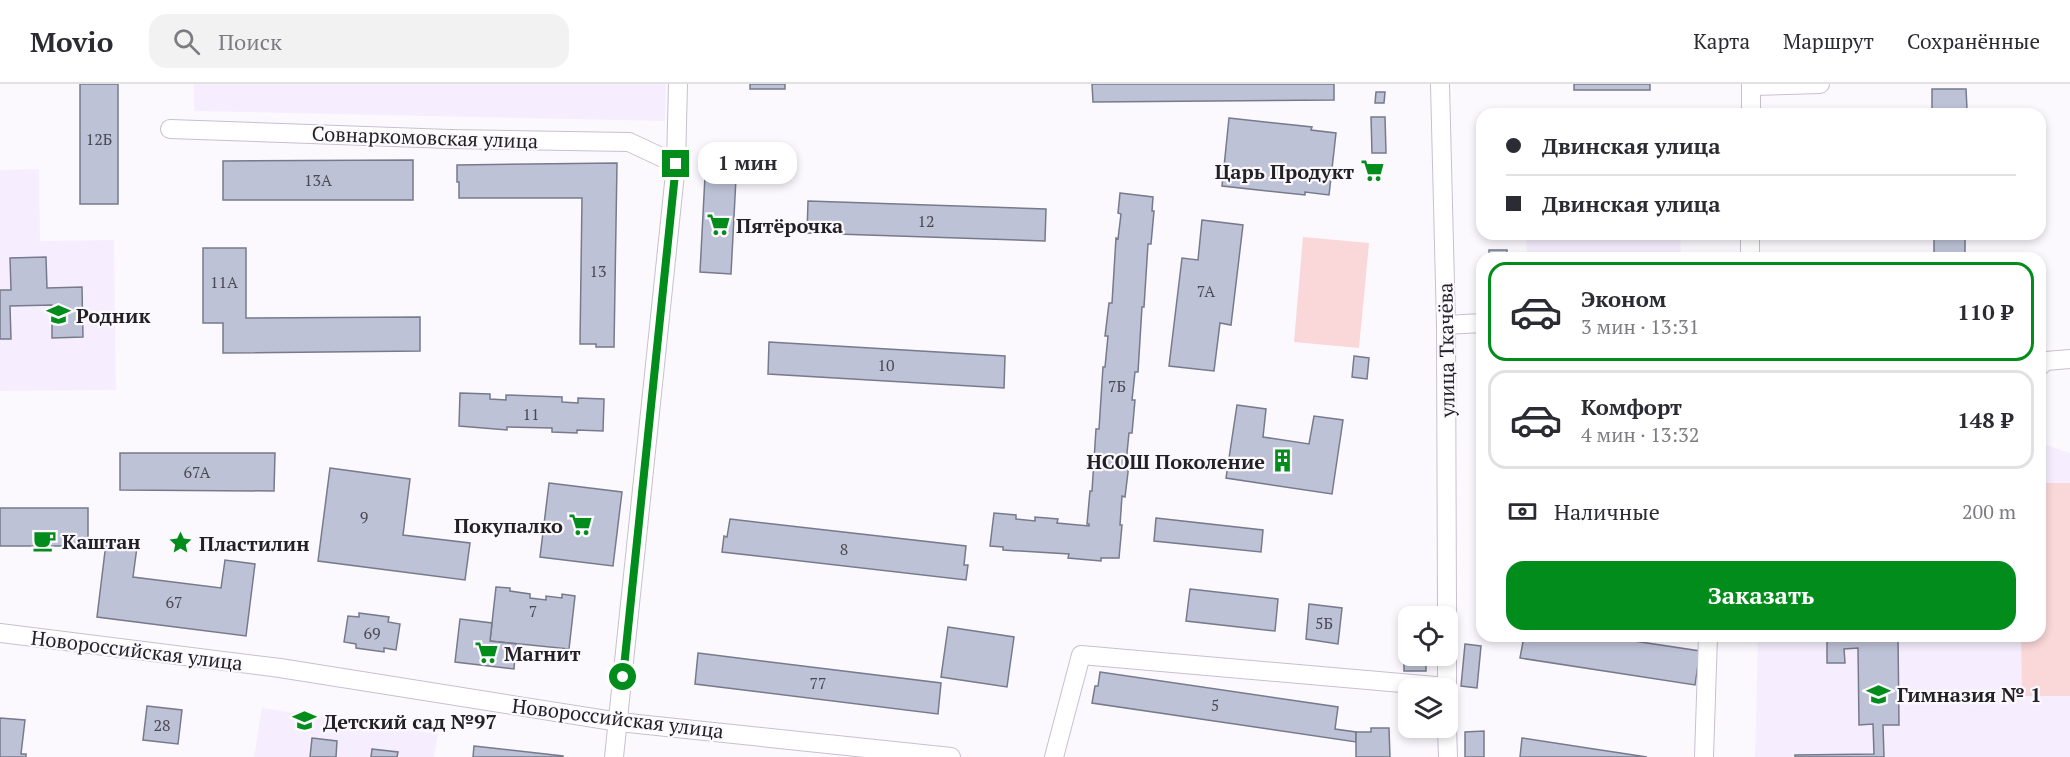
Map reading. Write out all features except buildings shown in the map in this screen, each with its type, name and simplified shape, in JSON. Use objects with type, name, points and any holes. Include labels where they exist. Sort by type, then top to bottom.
[{"type":"street","points":[[614,757],[676,164],[678,84]]},
{"type":"street","name":"улица Ткачёва","points":[[1440,84],[1446,324],[1447,606]]},
{"type":"street","points":[[1751,108],[1751,85],[1821,84]]},
{"type":"street","name":"Совнаркомовская улица","points":[[170,129],[450,139],[629,142],[676,164]]},
{"type":"street","points":[[1446,324],[1476,324]]},
{"type":"street","points":[[2046,361],[2070,359]]},
{"type":"street","name":"Новороссийская улица","points":[[0,633],[280,668],[619,722],[951,757]]},
{"type":"street","points":[[1704,757],[1708,642]]},
{"type":"street","points":[[1054,757],[1081,655],[1398,684]]},
{"type":"street","points":[[1447,738],[1448,757]]},
{"type":"shaded area","points":[[194,84],[666,84],[665,121],[194,111]]},
{"type":"shaded area","name":"Родник","points":[[39,169],[40,241],[114,240],[116,390],[0,391],[0,170]]},
{"type":"shaded area","points":[[1303,237],[1369,243],[1359,348],[1294,342]]},
{"type":"shaded area","points":[[1526,240],[1680,240],[1681,252],[1527,252]]},
{"type":"shaded area","points":[[2046,445],[2070,453],[2070,757],[1755,757],[1758,642],[2046,642]]},
{"type":"shaded area","points":[[2046,483],[2070,483],[2070,696],[2022,696],[2021,642],[2046,642]]},
{"type":"shaded area","name":"Детский сад №97","points":[[262,708],[438,734],[434,757],[254,757]]},
{"type":"place","name":"Царь Продукт","points":[[1372,171]]},
{"type":"place","name":"Пятёрочка","points":[[718,225]]},
{"type":"place","name":"Родник","points":[[58,315]]},
{"type":"place","name":"НСОШ Поколение","points":[[1283,461]]},
{"type":"place","name":"Покупалко","points":[[581,525]]},
{"type":"place","name":"Каштан","points":[[44,541]]},
{"type":"place","name":"Пластилин","points":[[181,543]]},
{"type":"place","name":"Магнит","points":[[486,653]]},
{"type":"place","name":"Гимназия № 1","points":[[1879,694]]},
{"type":"place","name":"Детский сад №97","points":[[305,721]]},
{"type":"route","points":[[623,677],[676,164]]}]
